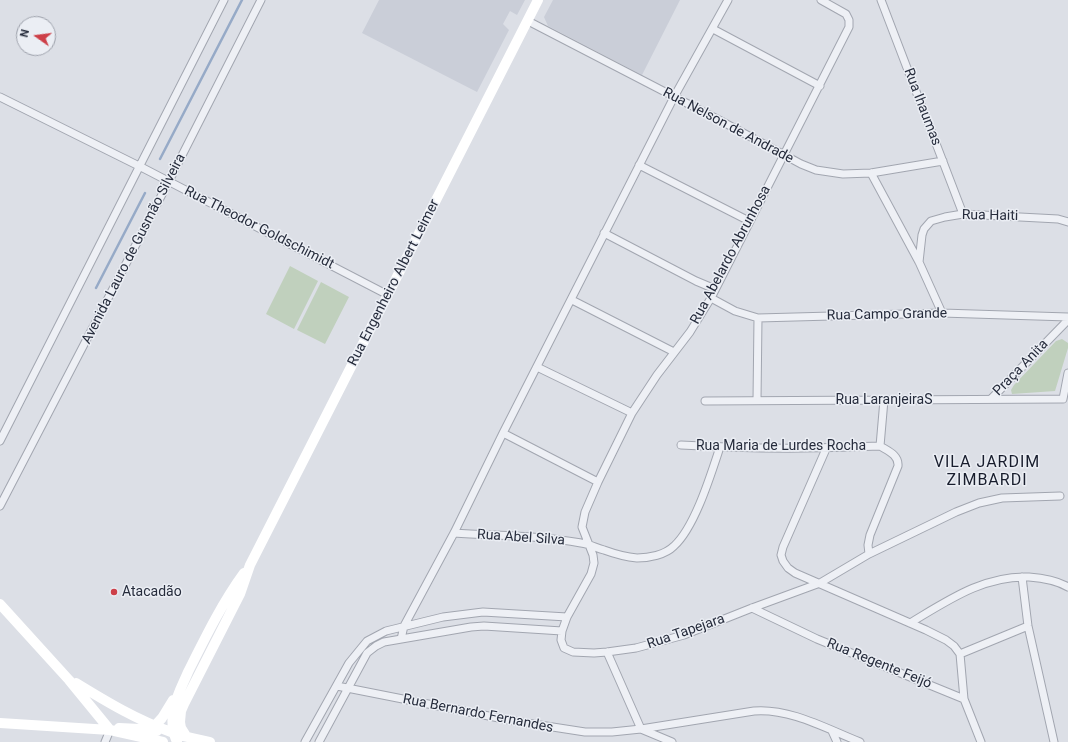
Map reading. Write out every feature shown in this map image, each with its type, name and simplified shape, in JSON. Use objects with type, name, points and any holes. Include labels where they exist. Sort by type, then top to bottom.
[{"type":"street","points":[[0,441],[141,167],[224,0]]},
{"type":"street","name":"Avenida Lauro de Gusmão Silveira","points":[[0,506],[2,495],[169,181],[261,0]]},
{"type":"street","name":"Rua Engenheiro Albert Leimer","points":[[186,736],[181,728],[181,711],[192,685],[240,594],[250,565],[538,0]]},
{"type":"street","points":[[401,639],[404,626],[454,533],[503,433],[572,300],[604,233],[674,97],[728,0]]},
{"type":"street","name":"Rua Abelardo Abrunhosa","points":[[562,631],[567,617],[591,574],[594,563],[593,555],[582,527],[582,522],[598,482],[632,413],[657,375],[690,332],[711,298],[849,27],[849,20],[846,14],[821,0]]},
{"type":"street","name":"Rua Ihaumas","points":[[881,0],[963,214]]},
{"type":"street","name":"Rua Nelson de Andrade","points":[[528,21],[809,167],[824,172],[843,174],[871,173],[943,161]]},
{"type":"street","points":[[713,29],[820,86]]},
{"type":"street","name":"Rua Theodor Goldschimidt","points":[[0,97],[169,181],[388,295]]},
{"type":"street","points":[[639,165],[749,221]]},
{"type":"street","points":[[871,173],[918,262],[942,313]]},
{"type":"street","name":"Rua Haiti","points":[[918,262],[922,235],[927,226],[931,221],[945,217],[963,214],[1058,219],[1068,222]]},
{"type":"street","points":[[604,233],[696,281],[715,289]]},
{"type":"street","name":"Rua Campo Grande","points":[[711,298],[735,311],[758,318],[942,313],[1068,317]]},
{"type":"street","points":[[572,300],[674,352]]},
{"type":"street","points":[[757,400],[758,318]]},
{"type":"street","name":"Praça Anita","points":[[991,399],[1068,320]]},
{"type":"street","points":[[537,367],[632,413]]},
{"type":"street","points":[[1065,402],[1068,373]]},
{"type":"street","name":"Rua LaranjeiraS","points":[[705,401],[991,399],[1065,402]]},
{"type":"street","points":[[868,554],[870,535],[898,466],[895,456],[880,446],[884,400]]},
{"type":"street","points":[[503,433],[598,482]]},
{"type":"street","name":"Rua Maria de Lurdes Rocha","points":[[681,445],[826,449],[880,446]]},
{"type":"street","name":"Rua Abel Silva","points":[[454,533],[563,539],[588,544],[621,555],[638,558],[665,553],[680,540],[694,516],[720,447]]},
{"type":"street","points":[[826,449],[782,546],[783,561],[788,568],[795,573],[910,623],[946,640],[954,646],[960,654],[964,699],[981,742]]},
{"type":"street","name":"Rua Tapejara","points":[[562,631],[560,640],[564,648],[573,652],[594,653],[636,648],[684,635],[820,583],[868,554],[956,512],[979,503],[1002,498],[1060,496]]},
{"type":"street","name":"Rua Engenheiro Albert Leimer","points":[[175,738],[174,708],[181,686],[232,589],[250,565]]},
{"type":"street","points":[[1022,577],[1028,626],[1054,742]]},
{"type":"street","points":[[910,623],[960,593],[1005,578],[1042,578],[1060,582],[1068,587]]},
{"type":"street","points":[[0,604],[70,680],[110,730]]},
{"type":"street","name":"Rua Regente Feijó","points":[[752,608],[817,639],[964,699]]},
{"type":"street","points":[[305,742],[349,663],[367,641],[386,631],[443,617],[483,612],[567,617]]},
{"type":"street","points":[[319,742],[367,653],[384,642],[484,626],[562,631]]},
{"type":"street","points":[[960,654],[1028,626]]},
{"type":"street","points":[[608,652],[641,729],[672,742]]},
{"type":"street","points":[[70,680],[153,728],[175,738],[186,736],[210,742]]},
{"type":"street","points":[[110,730],[126,728],[153,728],[162,718],[181,686]]},
{"type":"street","name":"Rua Bernardo Fernandes","points":[[337,686],[520,722],[577,731],[612,732],[641,729],[767,710],[789,714],[860,742]]},
{"type":"street","points":[[0,723],[110,730],[163,742]]},
{"type":"street","points":[[105,742],[110,730]]},
{"type":"street","points":[[832,731],[837,742]]},
{"type":"shaded area","points":[[379,0],[525,0],[517,15],[510,11],[503,24],[509,30],[477,92],[362,33]]},
{"type":"shaded area","points":[[553,0],[680,0],[642,75],[548,26],[544,17]]},
{"type":"green space","points":[[290,266],[318,281],[294,329],[266,314]]},
{"type":"green space","points":[[321,282],[349,297],[325,344],[297,330]]},
{"type":"green space","points":[[1062,339],[1068,343],[1068,348],[1055,391],[1012,394],[1011,390],[1014,385],[1056,341]]},
{"type":"waterway","points":[[160,159],[242,0]]},
{"type":"waterway","points":[[96,288],[145,193]]},
{"type":"place","name":"Atacadão","points":[[114,592]]},
{"type":"district","name":"VILA JARDIM ZIMBARDI","points":[[987,472]]}]
